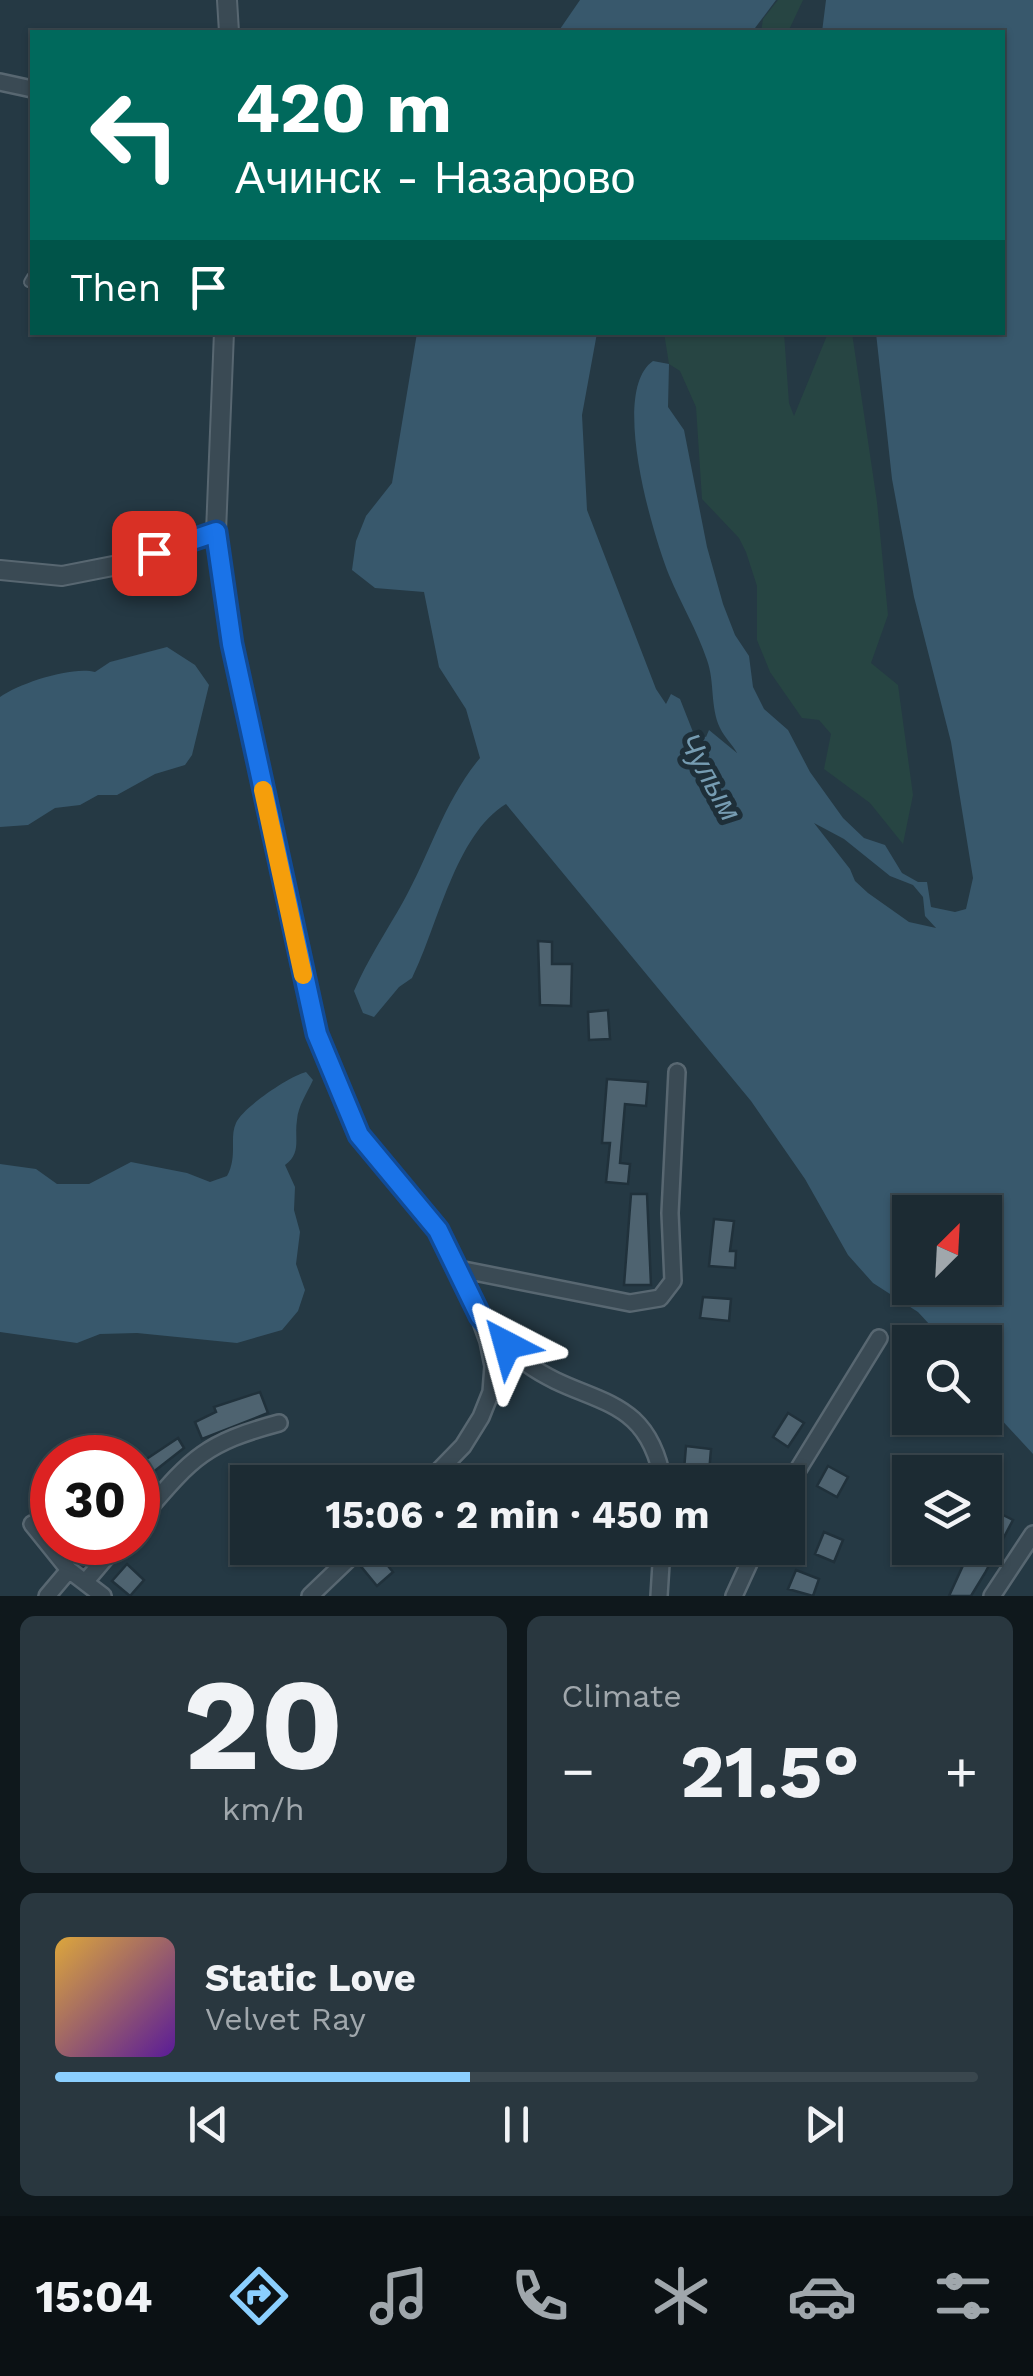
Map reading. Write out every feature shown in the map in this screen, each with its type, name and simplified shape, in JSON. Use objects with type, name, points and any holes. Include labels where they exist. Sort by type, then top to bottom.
[{"type":"street","points":[[228,0],[229,30]]},
{"type":"street","points":[[0,82],[30,89]]},
{"type":"street","points":[[224,335],[216,532],[232,644],[317,1034],[359,1135],[438,1230],[459,1269],[480,1316],[494,1366],[490,1392],[463,1446],[445,1465]]},
{"type":"street","points":[[0,570],[62,576],[124,564],[216,532]]},
{"type":"street","points":[[459,1269],[630,1303],[660,1298],[674,1280],[670,1213],[676,1072]]},
{"type":"street","points":[[480,1316],[526,1362],[640,1423],[658,1465]]},
{"type":"street","points":[[801,1465],[879,1338]]},
{"type":"street","points":[[160,1496],[190,1461],[209,1447],[233,1435],[278,1423]]},
{"type":"street","points":[[992,1596],[1033,1534]]},
{"type":"street","points":[[64,1565],[103,1596]]},
{"type":"street","points":[[86,1581],[99,1565]]},
{"type":"street","points":[[310,1596],[342,1565]]},
{"type":"street","points":[[659,1596],[661,1565]]},
{"type":"street","points":[[734,1596],[748,1565]]},
{"type":"street","points":[[47,1596],[68,1570]]},
{"type":"green space","points":[[778,0],[803,0],[789,30],[761,30],[763,19]]},
{"type":"green space","points":[[664,335],[784,335],[789,403],[794,416],[827,335],[852,335],[877,502],[888,615],[871,663],[898,685],[913,795],[903,844],[870,803],[824,769],[831,734],[819,720],[802,718],[770,672],[757,640],[757,586],[746,552],[739,538],[702,499],[696,407],[680,371],[669,364]]},
{"type":"water","points":[[580,0],[776,0],[754,30],[559,30]]},
{"type":"water","name":"Чулым","points":[[826,0],[1033,0],[1033,1454],[1002,1420],[1002,1325],[930,1325],[907,1305],[1002,1305],[1002,1195],[892,1195],[892,1295],[873,1283],[848,1255],[805,1179],[751,1101],[506,804],[488,818],[461,859],[412,978],[399,987],[374,1017],[363,1013],[354,991],[413,884],[457,792],[480,758],[466,709],[439,667],[424,592],[375,588],[352,570],[356,541],[366,516],[392,483],[417,335],[597,335],[582,415],[587,510],[656,689],[666,704],[671,694],[680,699],[693,732],[706,737],[709,730],[737,753],[717,720],[707,660],[669,575],[638,463],[635,401],[641,377],[653,361],[669,364],[668,407],[684,430],[707,547],[723,604],[735,635],[749,656],[753,687],[764,709],[788,730],[810,772],[843,818],[864,838],[885,845],[902,873],[918,882],[927,882],[931,907],[955,912],[966,909],[973,878],[951,742],[914,597],[892,479],[876,335],[1005,335],[1005,30],[822,30]],"holes":[[[814,823],[844,839],[890,876],[913,885],[923,897],[925,916],[936,928],[909,922],[868,893]]]},
{"type":"water","points":[[167,647],[195,665],[209,685],[192,755],[185,765],[155,774],[117,795],[98,795],[80,805],[55,808],[28,825],[0,827],[0,697],[46,677],[73,671],[95,672],[110,662]]},
{"type":"water","points":[[306,1072],[313,1080],[298,1115],[295,1150],[285,1165],[295,1187],[294,1210],[300,1232],[296,1264],[305,1290],[298,1311],[282,1330],[237,1343],[137,1333],[100,1334],[77,1343],[0,1332],[0,1164],[36,1169],[57,1184],[89,1184],[131,1162],[187,1173],[210,1182],[227,1176],[234,1129],[240,1116],[289,1079]]},
{"type":"building","points":[[538,941],[552,942],[552,964],[572,964],[571,1006],[540,1005]]},
{"type":"building","points":[[608,1010],[610,1039],[589,1040],[588,1012]]},
{"type":"building","points":[[607,1079],[648,1082],[646,1106],[625,1104],[620,1163],[630,1164],[628,1184],[606,1182],[610,1143],[602,1143]]},
{"type":"building","points":[[631,1194],[647,1194],[651,1285],[624,1285]]},
{"type":"building","points":[[714,1219],[734,1221],[730,1251],[736,1251],[735,1268],[709,1266]]},
{"type":"building","points":[[703,1297],[731,1299],[729,1321],[700,1318]]},
{"type":"building","points":[[260,1392],[268,1413],[202,1439],[195,1422],[216,1412],[214,1407]]},
{"type":"building","points":[[788,1413],[804,1423],[788,1447],[773,1437]]},
{"type":"building","points":[[178,1438],[184,1448],[160,1467],[160,1450]]},
{"type":"building","points":[[686,1446],[711,1449],[710,1465],[684,1465]]},
{"type":"building","points":[[828,1466],[848,1477],[837,1497],[817,1486]]},
{"type":"building","points":[[1002,1514],[1013,1520],[1002,1541]]},
{"type":"building","points":[[824,1532],[843,1540],[834,1562],[815,1554]]},
{"type":"building","points":[[126,1565],[144,1580],[130,1596],[112,1581]]},
{"type":"building","points":[[360,1565],[387,1565],[393,1572],[377,1586]]},
{"type":"building","points":[[963,1565],[989,1565],[971,1596],[949,1596]]},
{"type":"building","points":[[796,1570],[819,1579],[813,1596],[788,1589]]},
{"type":"slow traffic","points":[[263,790],[303,975]]},
{"type":"route","points":[[154,553],[216,532],[232,644],[317,1034],[359,1135],[438,1230],[480,1316],[507,1345]]}]
